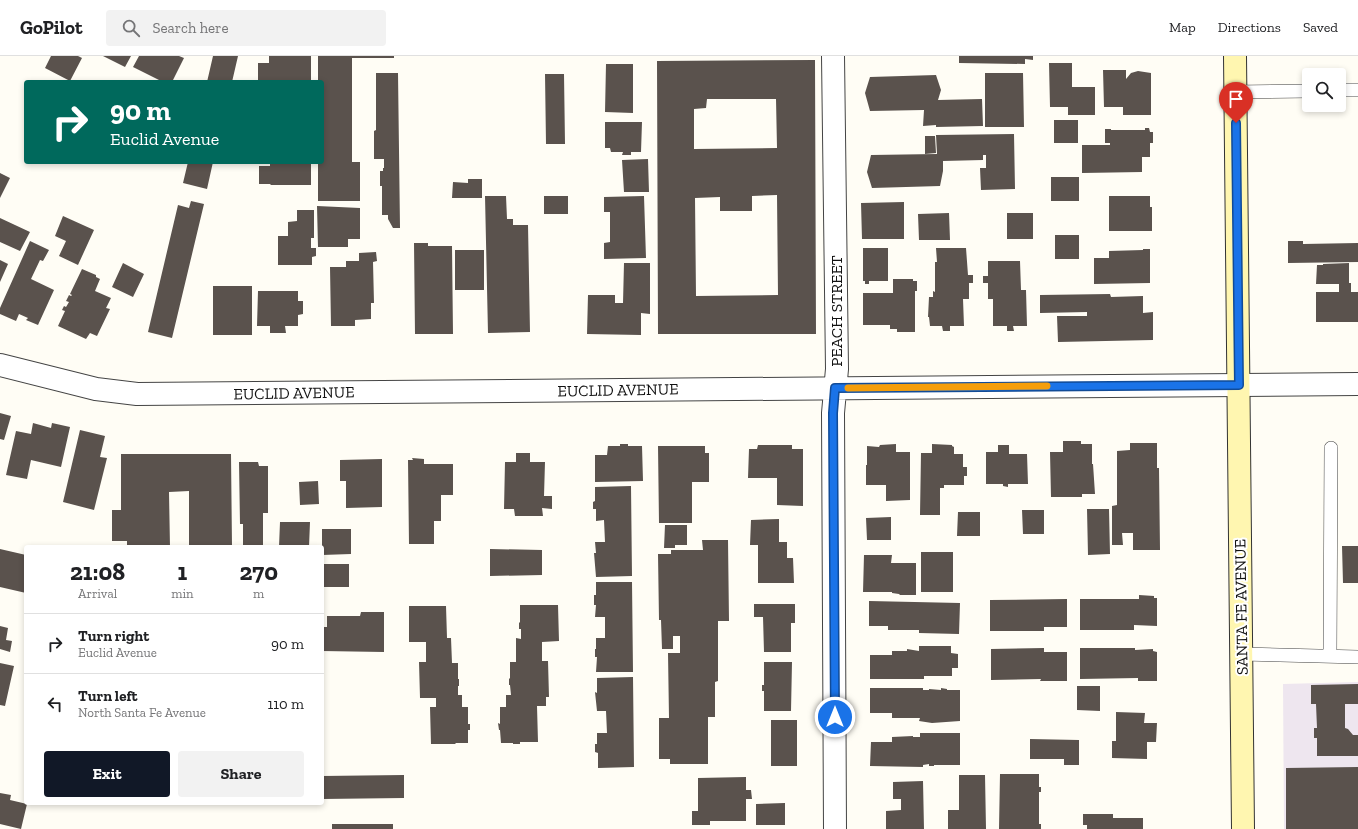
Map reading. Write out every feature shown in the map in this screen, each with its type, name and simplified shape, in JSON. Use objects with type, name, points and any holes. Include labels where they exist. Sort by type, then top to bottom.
[{"type":"main road","name":"SANTA FE AVENUE","points":[[1235,56],[1243,829]]},
{"type":"street","name":"PEACH STREET","points":[[833,56],[837,369],[833,421],[835,829]]},
{"type":"street","name":"EUCLID AVENUE","points":[[0,365],[96,389],[137,394],[1358,384]]},
{"type":"lane","points":[[1235,92],[1302,90]]},
{"type":"lane","points":[[1346,90],[1358,90]]},
{"type":"lane","points":[[1330,656],[1331,448]]},
{"type":"lane","points":[[1242,654],[1358,656]]},
{"type":"shaded area","points":[[1358,682],[1358,829],[1284,829],[1283,684]]},
{"type":"building","points":[[51,56],[78,56],[82,58],[71,80],[45,68]]},
{"type":"building","points":[[103,56],[131,56],[125,67]]},
{"type":"building","points":[[139,56],[179,56],[184,58],[173,80],[159,80],[133,67]]},
{"type":"building","points":[[213,56],[238,56],[232,80],[207,80]]},
{"type":"building","points":[[269,56],[311,56],[311,80],[258,80],[258,63],[269,63]]},
{"type":"building","points":[[318,56],[394,56],[394,58],[352,58],[352,162],[360,162],[360,201],[318,201],[318,164],[324,164],[324,80],[318,80]]},
{"type":"building","points":[[959,56],[1033,56],[1033,60],[1025,59],[1025,64],[959,63]]},
{"type":"building","points":[[815,60],[816,334],[658,334],[657,61]],"holes":[[[707,99],[776,99],[777,148],[694,149],[694,109],[706,108]],[[777,195],[778,295],[696,296],[695,198],[720,197],[720,211],[752,211],[752,196]]]},
{"type":"building","points":[[1049,63],[1072,63],[1072,87],[1095,87],[1095,115],[1068,115],[1068,107],[1050,107]]},
{"type":"building","points":[[606,64],[633,64],[633,113],[605,112]]},
{"type":"building","points":[[1103,70],[1126,70],[1126,79],[1131,73],[1138,71],[1151,73],[1151,115],[1123,115],[1123,107],[1104,107]]},
{"type":"building","points":[[376,73],[398,73],[400,228],[393,228],[388,219],[388,215],[382,215],[382,186],[380,186],[380,171],[383,171],[384,168],[384,159],[374,159],[374,131],[376,130]]},
{"type":"building","points":[[985,73],[1023,73],[1024,127],[985,127]]},
{"type":"building","points":[[545,74],[564,74],[565,144],[546,144]]},
{"type":"building","points":[[936,75],[941,90],[938,100],[982,99],[983,126],[923,126],[924,110],[870,111],[865,93],[870,77]]},
{"type":"building","points":[[1054,120],[1078,120],[1078,143],[1054,143]]},
{"type":"building","points":[[605,122],[642,122],[641,152],[631,152],[631,155],[622,155],[623,152],[611,152],[610,148],[605,148]]},
{"type":"building","points":[[1145,128],[1149,128],[1150,132],[1153,132],[1153,143],[1150,143],[1150,157],[1142,157],[1142,172],[1082,173],[1082,145],[1110,145],[1110,143],[1105,143],[1105,129],[1145,130]]},
{"type":"building","points":[[1014,134],[1015,189],[981,190],[980,168],[986,168],[986,155],[983,155],[983,160],[943,161],[940,186],[872,188],[867,172],[871,155],[937,154],[936,135]]},
{"type":"building","points":[[925,136],[935,136],[936,153],[925,154]]},
{"type":"building","points":[[648,159],[649,192],[624,192],[622,160]]},
{"type":"building","points":[[188,164],[213,164],[207,189],[183,183]]},
{"type":"building","points":[[270,164],[311,164],[311,185],[259,184],[259,166],[270,166]]},
{"type":"building","points":[[0,173],[10,178],[0,198]]},
{"type":"building","points":[[1051,177],[1079,177],[1079,201],[1051,201]]},
{"type":"building","points":[[468,179],[482,179],[482,198],[452,198],[453,182],[468,183]]},
{"type":"building","points":[[485,196],[506,196],[507,219],[513,219],[513,225],[528,225],[530,332],[488,333]]},
{"type":"building","points":[[544,196],[568,196],[568,214],[544,214]]},
{"type":"building","points":[[644,196],[646,258],[604,259],[604,243],[610,242],[610,212],[604,212],[604,197]]},
{"type":"building","points":[[1109,196],[1150,196],[1150,207],[1152,207],[1152,231],[1109,231]]},
{"type":"building","points":[[191,201],[204,204],[172,338],[148,332],[178,205],[189,208]]},
{"type":"building","points":[[904,202],[904,239],[862,239],[861,203]]},
{"type":"building","points":[[317,206],[360,208],[360,239],[348,239],[348,247],[318,247]]},
{"type":"building","points":[[297,210],[314,210],[314,238],[311,238],[311,248],[316,248],[316,256],[312,257],[312,265],[278,265],[278,236],[288,236],[288,222],[297,221]]},
{"type":"building","points":[[949,213],[950,240],[919,240],[918,214]]},
{"type":"building","points":[[1007,213],[1033,213],[1033,239],[1007,239]]},
{"type":"building","points":[[63,216],[94,230],[78,265],[59,256],[66,241],[55,236]]},
{"type":"building","points":[[0,218],[30,232],[20,251],[0,242]]},
{"type":"building","points":[[1055,235],[1079,235],[1079,259],[1055,259]]},
{"type":"building","points":[[30,241],[49,250],[43,261],[40,260],[31,279],[54,290],[38,325],[26,320],[28,318],[19,314],[16,321],[0,314],[0,308]]},
{"type":"building","points":[[1288,241],[1303,241],[1303,244],[1358,243],[1358,262],[1288,263]]},
{"type":"building","points":[[414,243],[428,243],[428,246],[452,246],[453,334],[415,334]]},
{"type":"building","points":[[863,248],[888,248],[888,281],[869,281],[869,284],[865,284],[865,281],[863,281]]},
{"type":"building","points":[[936,248],[966,248],[968,275],[973,275],[973,283],[969,283],[969,299],[963,299],[964,326],[950,326],[950,331],[943,331],[942,326],[930,326],[928,317],[929,297],[933,297],[933,291],[935,292],[935,262],[937,262]]},
{"type":"building","points":[[1150,249],[1150,283],[1094,284],[1094,258],[1109,258],[1109,251]]},
{"type":"building","points":[[455,250],[484,250],[484,290],[455,290]]},
{"type":"building","points":[[376,252],[377,261],[373,262],[374,303],[371,303],[371,319],[355,320],[355,326],[331,326],[330,267],[346,267],[346,261],[359,261],[359,253]]},
{"type":"building","points":[[0,260],[8,264],[0,282]]},
{"type":"building","points":[[988,261],[1020,261],[1021,290],[1026,290],[1027,326],[1013,326],[1014,331],[1007,331],[1007,326],[993,326],[993,299],[988,299],[988,283],[983,283],[983,276],[988,276]]},
{"type":"building","points":[[123,263],[144,274],[133,297],[112,287]]},
{"type":"building","points":[[624,263],[650,263],[650,314],[641,313],[641,335],[587,334],[588,295],[615,295],[615,303],[623,303]]},
{"type":"building","points":[[1349,263],[1349,283],[1351,283],[1351,292],[1358,292],[1358,322],[1316,322],[1316,292],[1339,292],[1339,284],[1316,284],[1317,265]]},
{"type":"building","points":[[82,269],[96,275],[96,277],[100,279],[95,291],[111,298],[106,308],[110,309],[97,336],[90,333],[86,339],[58,326],[65,311],[62,310],[69,302],[66,301],[69,295],[72,295],[70,294]]},
{"type":"building","points":[[893,279],[913,279],[913,281],[917,281],[917,291],[915,291],[915,332],[897,332],[897,329],[890,329],[890,325],[863,325],[863,293],[893,293]]},
{"type":"building","points":[[213,286],[252,286],[252,335],[213,335]]},
{"type":"building","points":[[258,291],[298,291],[298,301],[303,301],[303,314],[298,315],[298,326],[285,326],[286,333],[270,333],[270,326],[257,326]]},
{"type":"building","points":[[1110,294],[1111,297],[1143,296],[1143,313],[1153,312],[1153,340],[1058,342],[1057,316],[1087,316],[1087,312],[1040,313],[1040,295]]},
{"type":"building","points":[[0,413],[11,416],[4,440],[0,439]]},
{"type":"building","points":[[33,423],[51,428],[52,423],[70,427],[61,467],[31,460],[27,479],[6,475],[16,431],[31,434]]},
{"type":"building","points":[[80,430],[105,436],[100,457],[107,458],[94,510],[63,502]]},
{"type":"building","points":[[1063,441],[1081,441],[1081,444],[1092,444],[1095,494],[1082,494],[1082,497],[1051,497],[1050,452],[1063,452]]},
{"type":"building","points":[[1130,443],[1157,443],[1157,468],[1159,468],[1160,550],[1133,550],[1133,533],[1122,533],[1123,545],[1112,545],[1112,506],[1117,505],[1117,451],[1130,450]]},
{"type":"building","points":[[620,444],[628,444],[628,446],[642,446],[643,481],[595,482],[595,455],[607,455],[608,446],[620,446]]},
{"type":"building","points":[[896,444],[896,452],[910,452],[910,500],[886,501],[886,485],[866,485],[867,446],[879,447],[880,445]]},
{"type":"building","points":[[932,444],[952,445],[954,447],[954,454],[963,454],[963,467],[967,467],[967,476],[964,476],[964,485],[944,485],[944,488],[940,488],[940,515],[920,515],[921,453],[932,453]]},
{"type":"building","points":[[758,445],[792,445],[792,449],[803,449],[803,506],[777,505],[777,478],[748,478],[749,449],[757,449]]},
{"type":"building","points":[[998,445],[1009,445],[1009,454],[1027,454],[1028,484],[1008,484],[1008,487],[1003,486],[1003,484],[986,484],[986,452],[998,452]]},
{"type":"building","points":[[658,446],[705,446],[705,453],[709,453],[709,482],[692,482],[692,523],[659,523]]},
{"type":"building","points":[[516,453],[530,453],[530,462],[545,462],[544,496],[552,496],[552,509],[542,508],[543,516],[515,516],[514,509],[504,509],[505,462],[516,462]]},
{"type":"building","points":[[121,454],[231,454],[232,545],[189,545],[189,491],[169,492],[170,545],[127,545],[127,541],[112,541],[112,510],[121,510]]},
{"type":"building","points":[[412,458],[424,459],[424,464],[453,464],[453,495],[441,495],[441,521],[434,521],[434,544],[409,544],[408,460],[413,460]]},
{"type":"building","points":[[382,459],[382,507],[346,508],[346,481],[340,481],[340,460]]},
{"type":"building","points":[[239,462],[258,462],[259,466],[268,466],[268,513],[263,513],[263,545],[243,545],[243,524],[240,524]]},
{"type":"building","points":[[318,481],[319,504],[300,505],[299,482]]},
{"type":"building","points":[[631,486],[632,576],[596,577],[594,553],[596,553],[595,542],[605,542],[604,520],[596,521],[596,509],[593,509],[593,502],[595,501],[595,487]]},
{"type":"building","points":[[1087,509],[1109,509],[1110,554],[1088,555]]},
{"type":"building","points":[[1022,510],[1044,510],[1044,534],[1023,534]]},
{"type":"building","points":[[958,512],[980,512],[980,536],[957,536]]},
{"type":"building","points":[[891,517],[891,540],[867,540],[866,518]]},
{"type":"building","points":[[779,519],[779,542],[787,542],[787,558],[793,558],[794,583],[758,583],[758,545],[750,545],[751,520]]},
{"type":"building","points":[[280,522],[310,522],[309,545],[279,545]]},
{"type":"building","points":[[665,525],[687,525],[687,545],[675,545],[675,548],[664,548]]},
{"type":"building","points":[[322,529],[351,529],[351,554],[324,555],[324,545],[322,545]]},
{"type":"building","points":[[702,540],[728,540],[729,621],[718,621],[718,681],[715,682],[715,717],[708,717],[708,764],[670,764],[670,759],[659,759],[659,718],[669,718],[668,653],[680,653],[680,636],[673,636],[673,649],[662,649],[661,620],[659,620],[658,554],[671,554],[671,550],[703,550]]},
{"type":"building","points":[[1342,546],[1358,546],[1358,583],[1343,583]]},
{"type":"building","points":[[0,549],[24,555],[24,593],[0,587]]},
{"type":"building","points":[[490,549],[542,550],[542,575],[490,576]]},
{"type":"building","points":[[921,552],[953,552],[953,592],[921,592]]},
{"type":"building","points":[[864,555],[892,555],[891,563],[916,563],[916,595],[900,595],[892,592],[863,592]]},
{"type":"building","points":[[324,564],[349,564],[349,587],[324,587]]},
{"type":"building","points":[[596,582],[632,582],[633,672],[596,672],[596,638],[605,638],[605,617],[595,617],[596,605],[594,605],[594,595],[596,595]]},
{"type":"building","points":[[1139,595],[1154,596],[1154,598],[1157,598],[1157,626],[1134,625],[1134,630],[1080,630],[1080,599],[1139,599]]},
{"type":"building","points":[[1067,599],[1067,627],[1044,627],[1044,631],[990,631],[990,600]]},
{"type":"building","points":[[869,601],[960,603],[959,634],[919,633],[919,630],[888,630],[888,626],[869,626]]},
{"type":"building","points":[[754,604],[795,604],[795,623],[791,623],[791,652],[764,652],[763,617],[754,617]]},
{"type":"building","points":[[520,605],[558,605],[559,641],[542,642],[542,661],[548,661],[549,697],[546,697],[546,706],[537,706],[538,742],[520,742],[520,744],[501,743],[498,723],[500,724],[500,707],[506,707],[506,695],[511,695],[509,685],[510,662],[516,662],[516,638],[521,639],[521,629],[519,629]]},
{"type":"building","points":[[409,606],[446,606],[447,638],[451,638],[452,663],[458,663],[458,695],[462,695],[462,707],[468,707],[468,724],[470,724],[470,730],[468,730],[468,743],[431,744],[430,707],[436,707],[436,698],[420,698],[419,662],[426,662],[426,642],[409,642]]},
{"type":"building","points":[[361,612],[384,612],[384,652],[324,651],[324,627],[327,627],[327,616],[360,616]]},
{"type":"building","points":[[0,626],[8,628],[6,640],[12,641],[10,652],[0,649]]},
{"type":"building","points":[[919,646],[951,646],[951,653],[958,654],[958,668],[952,668],[952,676],[924,676],[924,679],[870,679],[870,655],[892,655],[892,651],[907,651],[907,649],[919,651]]},
{"type":"building","points":[[1044,648],[1044,652],[1067,652],[1067,681],[1040,681],[1041,679],[991,680],[991,649]]},
{"type":"building","points":[[1080,648],[1135,648],[1135,650],[1153,649],[1153,651],[1157,652],[1157,681],[1138,681],[1138,678],[1080,679]]},
{"type":"building","points":[[764,662],[792,662],[791,711],[764,711],[764,691],[762,691],[762,685],[764,685]]},
{"type":"building","points":[[0,663],[14,666],[5,706],[0,705]]},
{"type":"building","points":[[633,677],[634,767],[598,768],[598,753],[595,752],[597,733],[607,733],[606,711],[597,711],[595,692],[597,693],[597,678]]},
{"type":"building","points":[[1358,684],[1358,704],[1345,704],[1345,728],[1348,729],[1353,735],[1358,735],[1358,756],[1317,756],[1317,738],[1314,738],[1314,728],[1317,728],[1316,704],[1311,704],[1311,685]]},
{"type":"building","points":[[1077,686],[1100,686],[1100,711],[1077,710]]},
{"type":"building","points":[[870,688],[923,688],[923,690],[941,690],[941,688],[947,690],[960,690],[960,721],[932,723],[919,721],[920,718],[892,718],[892,713],[870,713]]},
{"type":"building","points":[[1116,712],[1145,713],[1144,723],[1157,723],[1156,742],[1147,742],[1147,759],[1112,758],[1112,741],[1116,741]]},
{"type":"building","points":[[771,720],[797,720],[797,766],[771,766]]},
{"type":"building","points":[[920,733],[960,733],[960,765],[929,766],[929,764],[923,765],[923,767],[870,766],[871,742],[892,742],[892,737],[920,737]]},
{"type":"building","points":[[1030,739],[1079,740],[1079,765],[1064,765],[1064,759],[1030,759]]},
{"type":"building","points":[[1358,767],[1358,829],[1286,829],[1286,768]]},
{"type":"building","points":[[1000,774],[1039,774],[1039,787],[1041,787],[1041,792],[1039,792],[1039,824],[1041,824],[1041,829],[999,829]]},
{"type":"building","points":[[404,775],[404,798],[324,799],[324,776]]},
{"type":"building","points":[[959,775],[985,775],[986,829],[948,829],[948,810],[959,810]]},
{"type":"building","points":[[746,777],[746,790],[751,790],[752,799],[746,799],[746,821],[710,821],[710,825],[692,825],[692,811],[698,811],[698,778]]},
{"type":"building","points":[[923,781],[924,829],[886,829],[886,811],[901,810],[901,799],[893,799],[893,782]]},
{"type":"building","points":[[0,793],[11,795],[10,800],[27,805],[21,829],[0,824]]},
{"type":"building","points":[[785,803],[785,825],[756,825],[756,804]]},
{"type":"building","points":[[1083,814],[1113,814],[1113,818],[1143,818],[1143,829],[1087,829],[1087,825],[1083,825]]},
{"type":"building","points":[[332,824],[393,824],[393,829],[332,829]]},
{"type":"slow traffic","points":[[848,388],[1047,386]]},
{"type":"route","points":[[835,717],[833,413],[835,388],[1239,385],[1236,123]]}]
